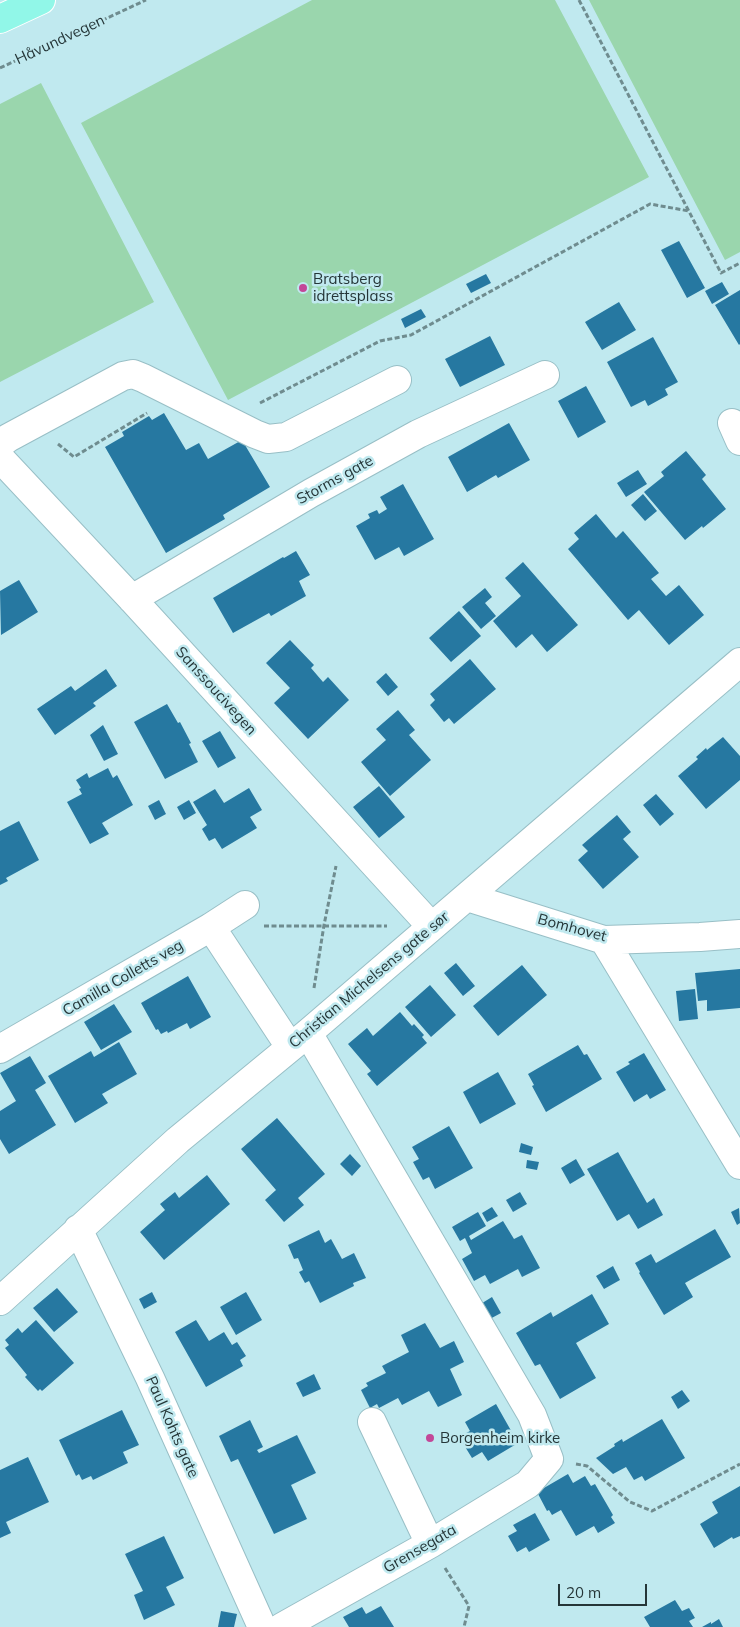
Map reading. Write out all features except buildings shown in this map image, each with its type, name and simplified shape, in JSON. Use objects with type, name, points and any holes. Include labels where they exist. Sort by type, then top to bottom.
[{"type":"main road","points":[[0,19],[41,0]]},
{"type":"street","points":[[0,444],[123,376],[133,374],[255,434],[268,438],[286,437],[397,380]]},
{"type":"street","name":"Storms gate","points":[[132,599],[311,493],[418,434],[545,375]]},
{"type":"street","name":"Sanssoucivegen","points":[[0,458],[132,599],[431,926]]},
{"type":"street","name":"Christian Michelsens gate sør","points":[[0,1301],[178,1140],[299,1040],[740,662]]},
{"type":"street","name":"Bomhovet","points":[[467,897],[604,940],[740,934]]},
{"type":"street","name":"Camilla Colletts veg","points":[[0,1048],[210,928],[251,916]]},
{"type":"street","points":[[210,928],[299,1040],[532,1415],[549,1459]]},
{"type":"street","points":[[604,940],[740,1165]]},
{"type":"street","name":"Paul Kohts gate","points":[[78,1229],[150,1378],[262,1627]]},
{"type":"street","points":[[372,1422],[430,1544]]},
{"type":"street","name":"Grensegata","points":[[282,1627],[430,1544],[528,1484],[549,1459]]},
{"type":"path","name":"Håvundvegen","points":[[0,68],[146,0]]},
{"type":"path","points":[[579,0],[721,273],[740,263]]},
{"type":"path","points":[[227,420],[380,341],[411,335],[650,204],[689,211]]},
{"type":"path","points":[[53,439],[74,457],[148,412]]},
{"type":"path","points":[[299,1040],[344,830]]},
{"type":"path","points":[[251,916],[324,925],[431,926]]},
{"type":"path","points":[[549,1459],[587,1466],[630,1502],[652,1512],[740,1464]]},
{"type":"path","points":[[430,1544],[469,1606],[464,1627]]},
{"type":"green space","name":"Bratsberg idrettsplass","points":[[312,0],[555,0],[649,177],[228,400],[81,123]]},
{"type":"green space","points":[[589,0],[740,0],[740,252],[725,260]]},
{"type":"green space","points":[[41,83],[154,302],[0,382],[0,104]]},
{"type":"place","name":"Bratsberg idrettsplass","points":[[303,288]]},
{"type":"place","name":"Borgenheim kirke","points":[[430,1438]]}]
